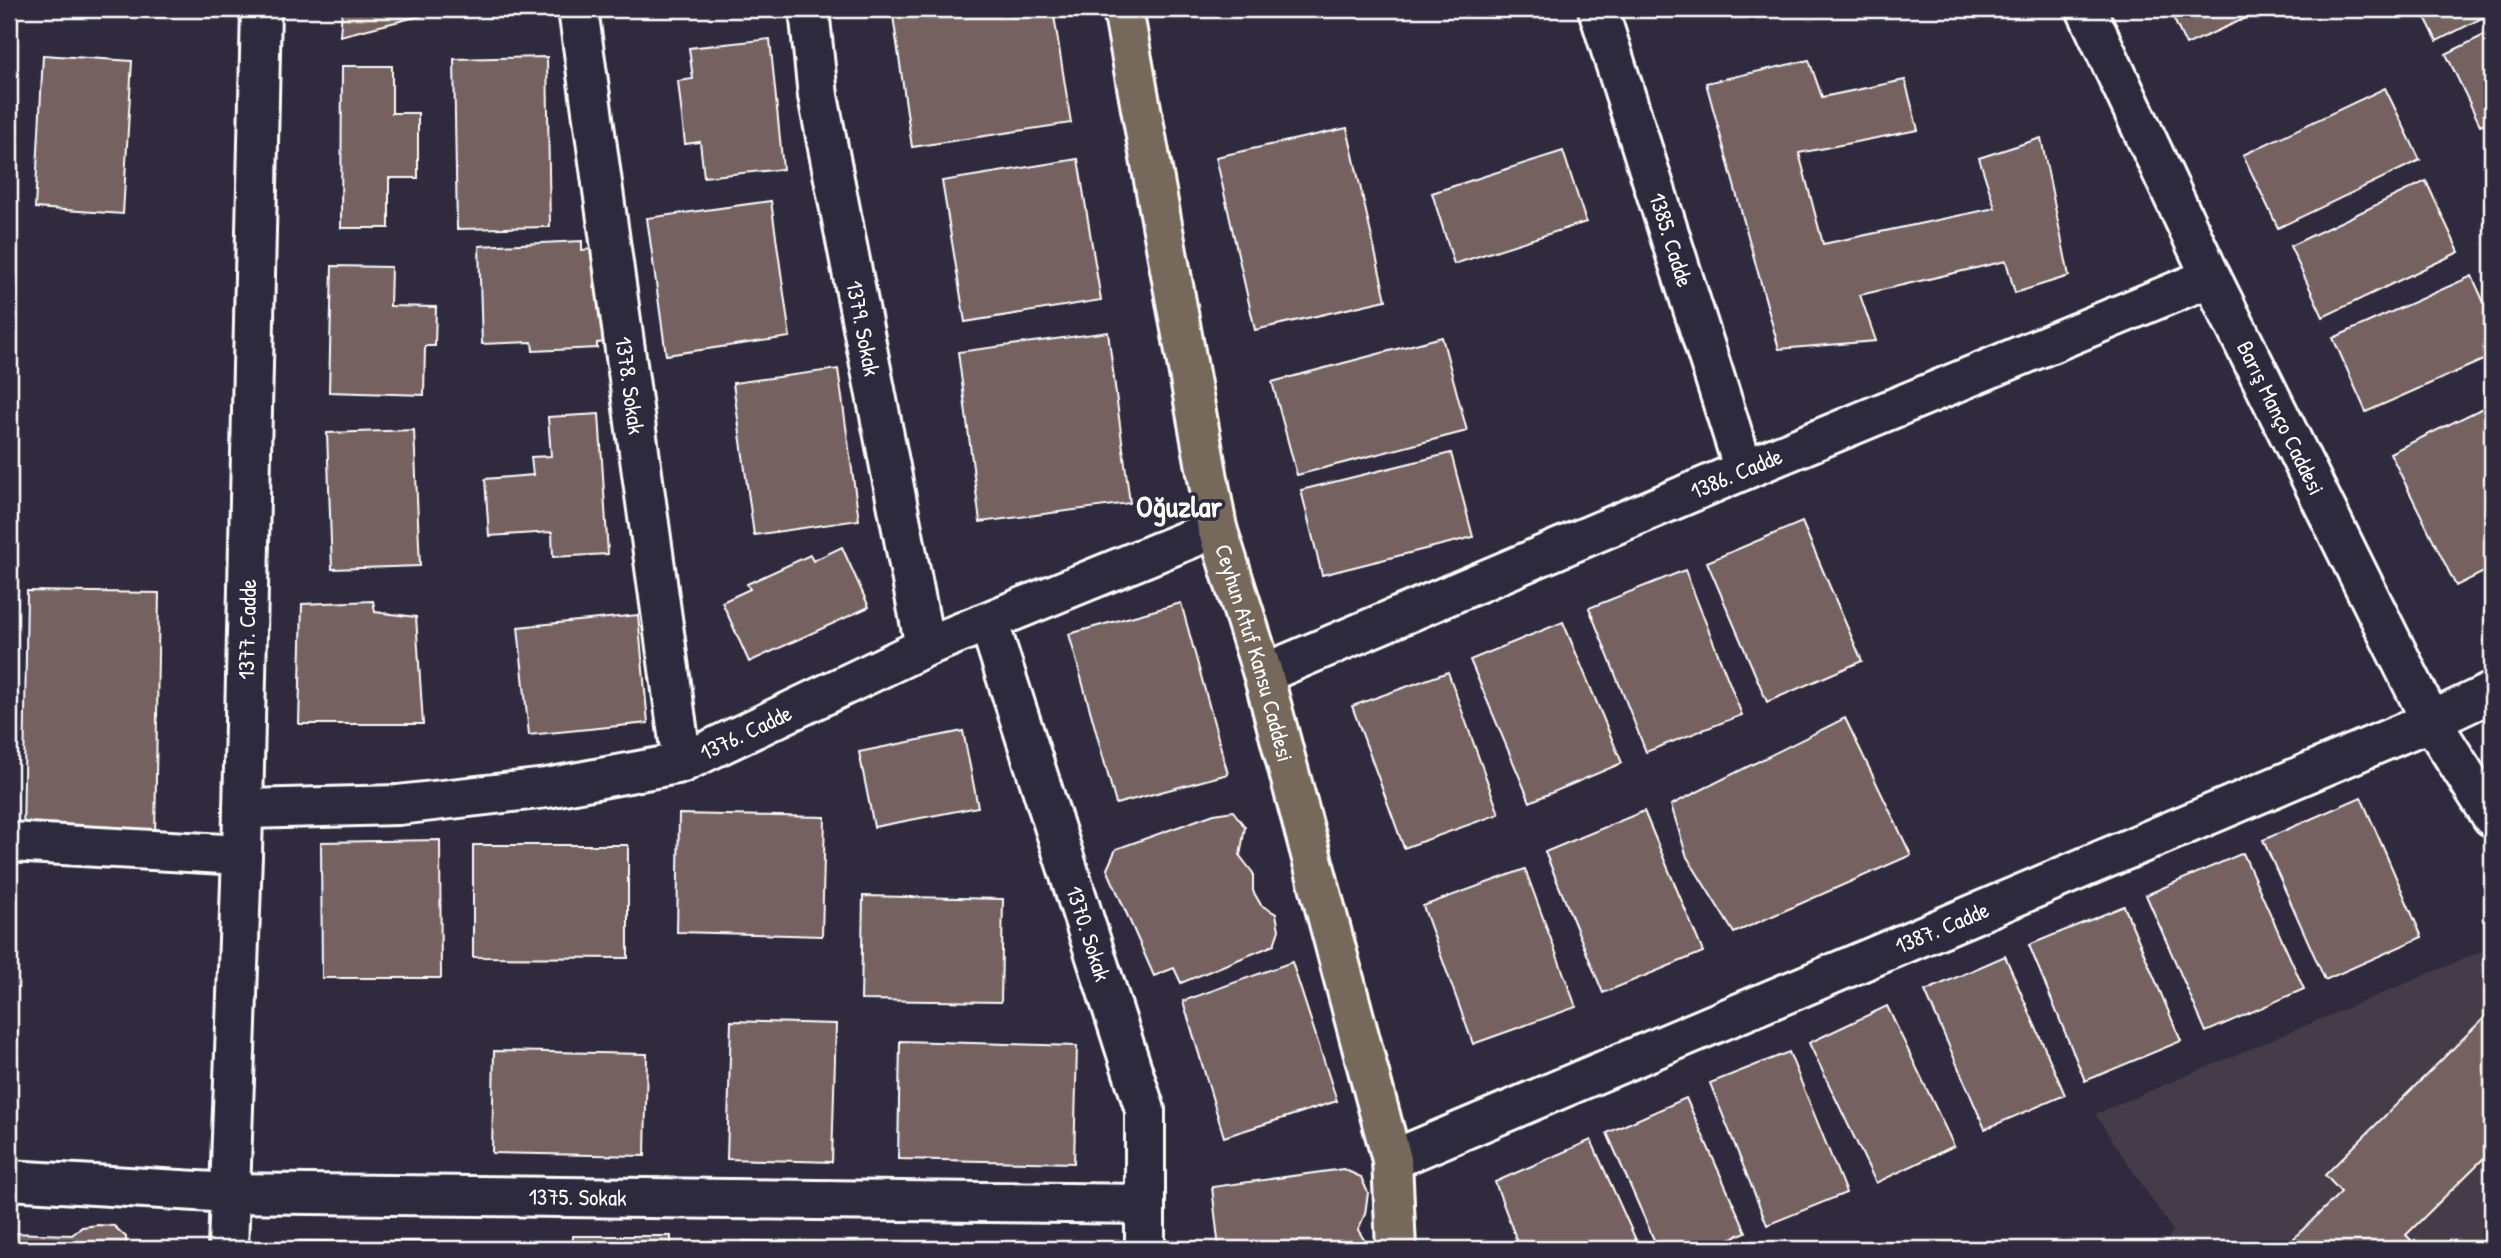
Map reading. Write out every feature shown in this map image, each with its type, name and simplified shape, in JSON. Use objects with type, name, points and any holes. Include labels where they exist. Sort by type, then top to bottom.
[{"type":"main road","name":"Ceyhun Atuf Kansu Caddesi","points":[[1123,9],[1217,528],[1263,674],[1392,1160],[1396,1249]]},
{"type":"street","name":"1377. Cadde","points":[[228,1249],[242,855],[261,9]]},
{"type":"street","name":"1378. Sokak","points":[[578,9],[682,762]]},
{"type":"street","name":"1379. Sokak","points":[[808,9],[818,96],[925,646]]},
{"type":"street","name":"Barış Manço Caddesi","points":[[2086,9],[2211,277],[2431,721],[2492,817]]},
{"type":"street","name":"1385. Cadde","points":[[1610,13],[1744,470]]},
{"type":"street","name":"1386. Cadde","points":[[1263,674],[1744,470],[2211,277]]},
{"type":"street","name":"1376. Cadde","points":[[243,809],[398,805],[547,788],[682,762],[925,646],[1217,528]]},
{"type":"street","name":"1370. Sokak","points":[[989,622],[1145,1110],[1145,1249]]},
{"type":"street","name":"1387. Cadde","points":[[1392,1160],[2431,721],[2492,692]]},
{"type":"street","points":[[9,842],[242,855]]},
{"type":"street","name":"1375. Sokak","points":[[9,1180],[231,1193],[1145,1204]]},
{"type":"shaded area","points":[[2492,947],[2492,1249],[2162,1249],[2173,1231],[2095,1114]]},
{"type":"building","points":[[342,9],[448,9],[340,36]]},
{"type":"building","points":[[892,9],[1053,9],[1071,123],[912,147]]},
{"type":"building","points":[[2169,9],[2266,9],[2186,45]]},
{"type":"building","points":[[2421,9],[2492,9],[2492,13],[2437,41]]},
{"type":"building","points":[[2492,31],[2492,120],[2480,125],[2446,54]]},
{"type":"building","points":[[770,39],[783,169],[704,177],[700,142],[685,144],[678,81],[693,79],[689,48]]},
{"type":"building","points":[[43,55],[132,61],[123,214],[35,208]]},
{"type":"building","points":[[547,57],[550,227],[457,229],[454,59]]},
{"type":"building","points":[[1809,60],[1822,97],[1905,80],[1918,130],[1799,153],[1823,244],[1995,208],[1979,158],[2041,138],[2069,276],[2015,293],[2006,261],[1860,295],[1876,341],[1779,349],[1706,83]]},
{"type":"building","points":[[342,66],[392,66],[392,113],[418,113],[418,178],[389,178],[389,228],[341,228]]},
{"type":"building","points":[[2385,88],[2420,160],[2278,228],[2243,155]]},
{"type":"building","points":[[1347,128],[1386,300],[1255,330],[1216,157]]},
{"type":"building","points":[[1563,151],[1586,222],[1454,264],[1432,193]]},
{"type":"building","points":[[1078,159],[1101,300],[965,322],[942,181]]},
{"type":"building","points":[[2426,181],[2459,252],[2323,317],[2290,246]]},
{"type":"building","points":[[771,201],[790,337],[666,355],[647,218]]},
{"type":"building","points":[[582,241],[582,250],[593,249],[594,288],[604,288],[606,342],[597,343],[597,348],[533,351],[532,342],[482,344],[479,246]]},
{"type":"building","points":[[332,266],[391,267],[390,306],[436,307],[435,346],[425,346],[424,395],[329,392]]},
{"type":"building","points":[[2472,276],[2492,320],[2492,356],[2366,412],[2333,338]]},
{"type":"building","points":[[1108,332],[1130,503],[980,522],[958,352]]},
{"type":"building","points":[[1442,337],[1467,431],[1297,475],[1272,382]]},
{"type":"building","points":[[838,369],[859,520],[754,535],[733,383]]},
{"type":"building","points":[[2491,404],[2492,568],[2456,586],[2390,453]]},
{"type":"building","points":[[599,414],[608,554],[553,557],[552,532],[489,536],[485,479],[533,475],[531,457],[551,456],[548,417]]},
{"type":"building","points":[[414,430],[420,566],[332,569],[327,433]]},
{"type":"building","points":[[1451,453],[1473,537],[1322,575],[1301,490]]},
{"type":"building","points":[[1802,522],[1862,661],[1767,702],[1707,562]]},
{"type":"building","points":[[842,547],[869,607],[749,662],[722,602],[750,589],[747,584],[810,555],[813,561]]},
{"type":"building","points":[[1685,570],[1742,715],[1646,752],[1589,608]]},
{"type":"building","points":[[27,591],[159,593],[155,840],[23,838]]},
{"type":"building","points":[[373,601],[375,612],[416,617],[423,724],[299,724],[302,604]]},
{"type":"building","points":[[1181,603],[1228,774],[1116,804],[1069,634]]},
{"type":"building","points":[[638,615],[648,723],[529,735],[518,627]]},
{"type":"building","points":[[1563,622],[1622,763],[1530,802],[1470,660]]},
{"type":"building","points":[[1448,672],[1499,814],[1404,848],[1352,706]]},
{"type":"building","points":[[1845,718],[1911,855],[1734,933],[1687,857],[1671,805]]},
{"type":"building","points":[[963,731],[978,807],[874,827],[859,752]]},
{"type":"building","points":[[2361,797],[2422,937],[2325,980],[2263,840]]},
{"type":"building","points":[[1233,811],[1245,827],[1240,856],[1253,873],[1253,891],[1261,905],[1276,914],[1279,930],[1274,945],[1181,983],[1174,968],[1154,976],[1107,869],[1116,849],[1214,814]]},
{"type":"building","points":[[1644,811],[1703,952],[1603,993],[1545,852]]},
{"type":"building","points":[[679,814],[825,817],[822,936],[677,932]]},
{"type":"building","points":[[440,840],[441,978],[322,978],[321,842]]},
{"type":"building","points":[[473,845],[628,845],[628,958],[473,957]]},
{"type":"building","points":[[2243,853],[2304,989],[2206,1032],[2146,895]]},
{"type":"building","points":[[1525,869],[1576,1007],[1473,1044],[1423,906]]},
{"type":"building","points":[[863,896],[1003,899],[1001,1002],[861,1000]]},
{"type":"building","points":[[2124,906],[2181,1041],[2085,1081],[2029,945]]},
{"type":"building","points":[[2005,956],[2065,1095],[1985,1129],[1925,991]]},
{"type":"building","points":[[1292,962],[1337,1101],[1224,1137],[1183,1001]]},
{"type":"building","points":[[1887,1006],[1954,1146],[1876,1183],[1809,1043]]},
{"type":"building","points":[[2492,1010],[2492,1150],[2406,1235],[2420,1249],[2283,1249],[2341,1192],[2325,1175]]},
{"type":"building","points":[[731,1021],[836,1024],[832,1162],[727,1159]]},
{"type":"building","points":[[900,1041],[1077,1046],[1074,1163],[898,1159]]},
{"type":"building","points":[[494,1051],[647,1054],[645,1156],[492,1153]]},
{"type":"building","points":[[1789,1052],[1846,1193],[1767,1225],[1710,1083]]},
{"type":"building","points":[[1686,1098],[1746,1232],[1706,1249],[1658,1249],[1607,1133]]},
{"type":"building","points":[[1591,1140],[1640,1249],[1520,1249],[1495,1182]]},
{"type":"building","points":[[1343,1169],[1361,1177],[1368,1193],[1365,1214],[1358,1230],[1368,1246],[1367,1249],[1219,1249],[1212,1187]]},
{"type":"building","points":[[114,1226],[126,1237],[126,1249],[9,1249],[9,1233],[72,1235],[82,1227]]},
{"type":"building","points":[[573,1236],[671,1236],[671,1249],[572,1249]]},
{"type":"building","points":[[299,1241],[480,1242],[480,1249],[299,1249]]},
{"type":"building","points":[[743,1241],[924,1245],[924,1249],[743,1249]]},
{"type":"district","name":"Oğuzlar","points":[[1179,507]]}]
